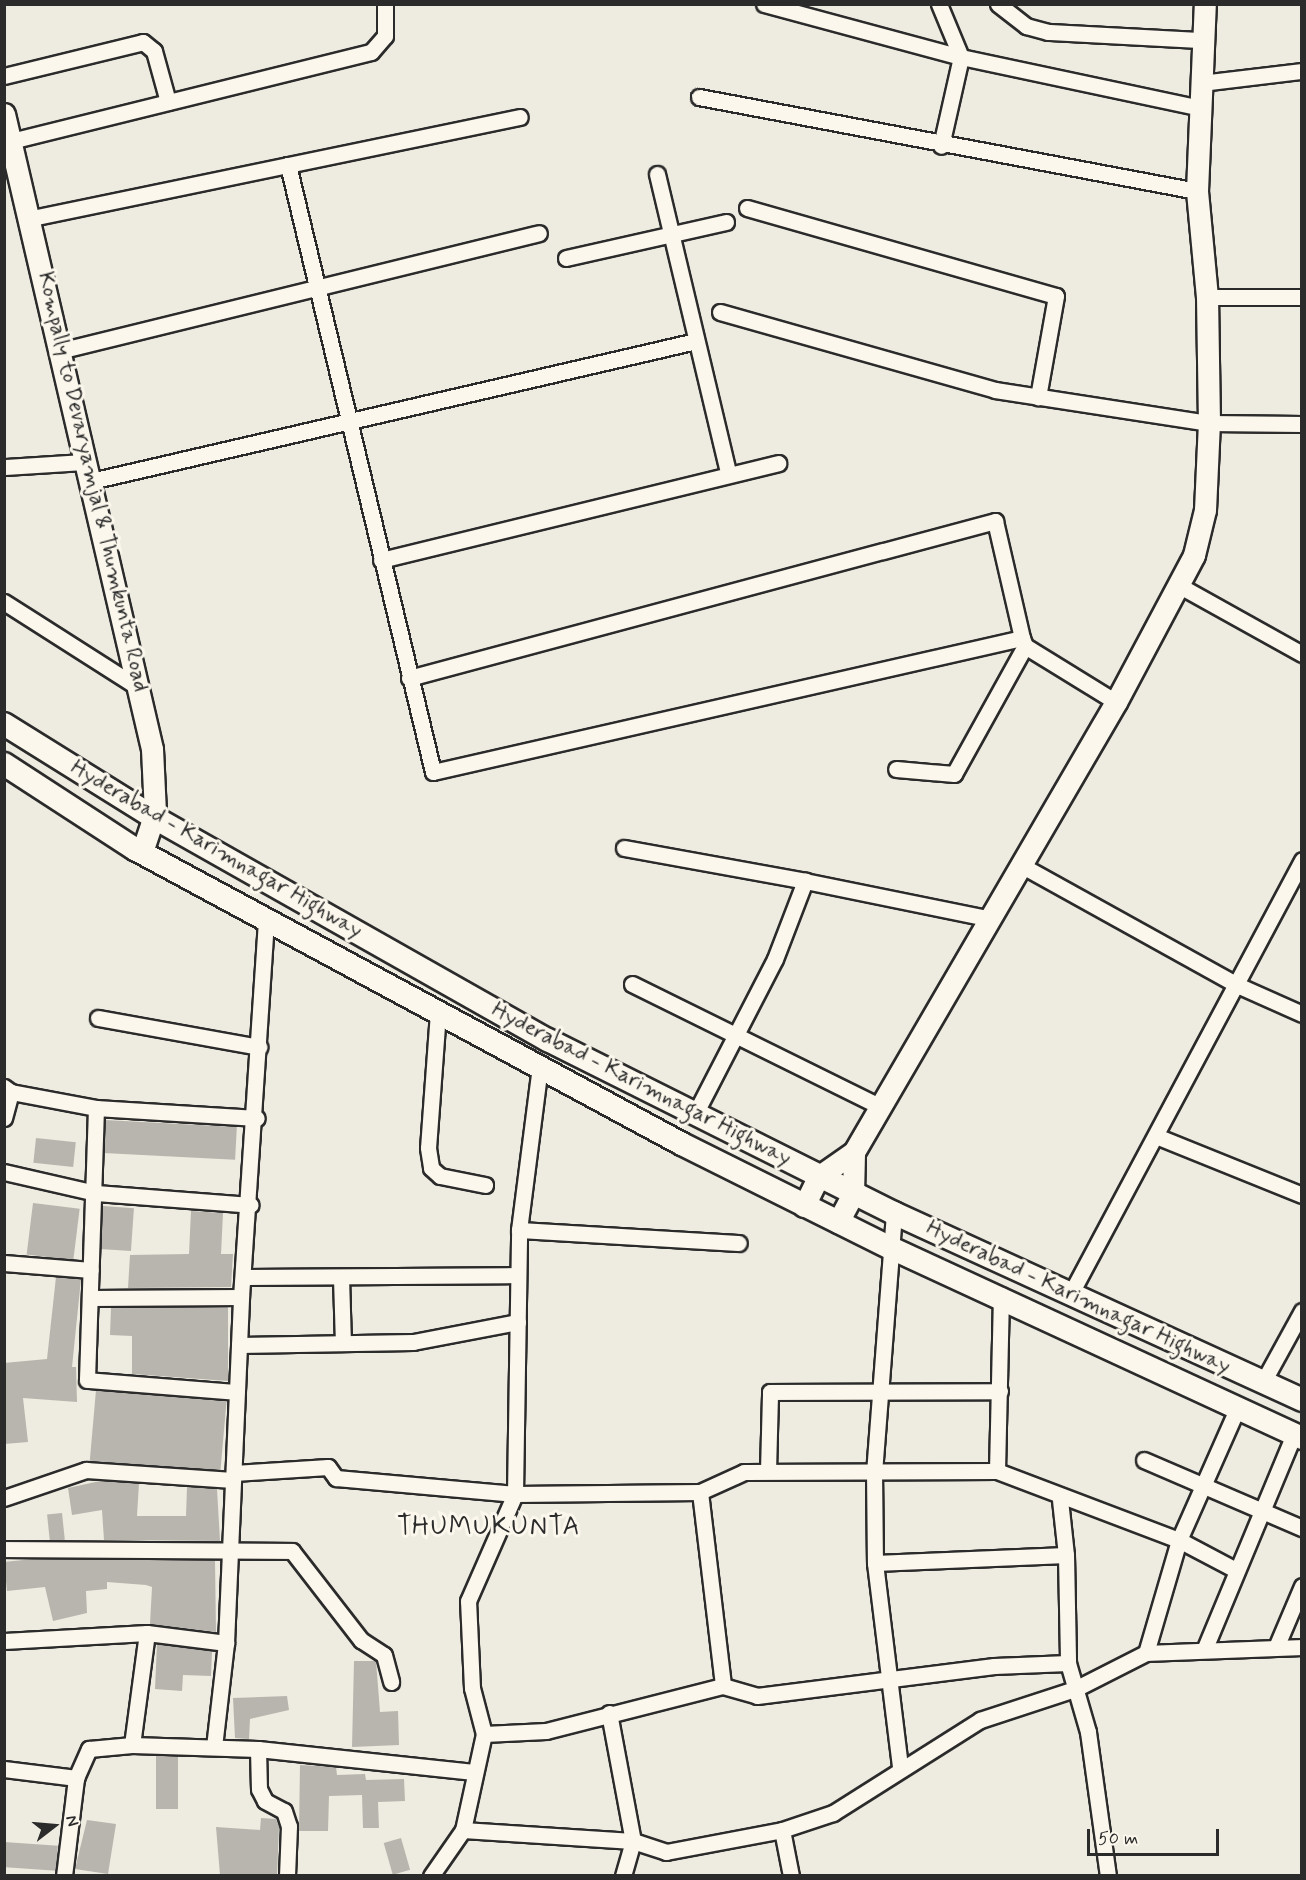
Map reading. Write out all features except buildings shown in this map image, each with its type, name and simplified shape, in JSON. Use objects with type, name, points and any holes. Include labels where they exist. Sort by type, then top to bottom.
[{"type":"main road","name":"Hyderabad - Karimnagar Highway","points":[[4,724],[155,818],[548,1040],[894,1214],[1302,1400]]},
{"type":"main road","name":"Hyderabad - Karimnagar Highway","points":[[4,764],[142,852],[804,1206],[891,1248],[1001,1295],[1298,1436]]},
{"type":"street","points":[[11,141],[371,52],[384,36],[385,4]]},
{"type":"street","points":[[764,4],[961,57],[1200,108]]},
{"type":"street","points":[[939,4],[961,57],[941,146]]},
{"type":"street","points":[[998,4],[1026,26],[1048,32],[1201,40]]},
{"type":"street","points":[[804,1206],[818,1177],[854,1152],[879,1106],[992,919],[1019,864],[1116,702],[1180,586],[1205,510],[1209,423],[1207,297],[1197,191],[1201,40],[1205,4]]},
{"type":"street","points":[[4,76],[143,42],[154,51],[168,102]]},
{"type":"street","points":[[1201,83],[1302,71]]},
{"type":"street","points":[[699,97],[941,146],[1197,191]]},
{"type":"street","name":"Kompally to Devaryamjal & Thumkunta Road","points":[[4,114],[32,218],[59,351],[152,749],[155,818],[142,852]]},
{"type":"street","points":[[32,218],[520,117]]},
{"type":"street","points":[[288,165],[321,290],[381,560],[433,771],[1023,642],[1116,702]]},
{"type":"street","points":[[657,174],[728,472]]},
{"type":"street","points":[[747,208],[1056,296],[1038,397]]},
{"type":"street","points":[[566,258],[726,222]]},
{"type":"street","points":[[59,351],[321,290],[539,233]]},
{"type":"street","points":[[1207,297],[1302,297]]},
{"type":"street","points":[[720,312],[1038,397],[1209,423],[1302,424]]},
{"type":"street","points":[[4,467],[87,471],[349,422],[696,341]]},
{"type":"street","points":[[381,560],[728,472],[778,464]]},
{"type":"street","points":[[410,678],[995,521],[1023,642],[954,774],[896,770]]},
{"type":"street","points":[[1180,586],[1302,654]]},
{"type":"street","points":[[4,602],[139,688]]},
{"type":"street","points":[[624,848],[805,881],[992,919]]},
{"type":"street","points":[[1070,1295],[1302,860]]},
{"type":"street","points":[[1019,864],[1237,985],[1302,1014]]},
{"type":"street","points":[[695,1114],[775,959],[805,881]]},
{"type":"street","points":[[1287,885],[1302,893]]},
{"type":"street","points":[[214,1747],[226,1643],[241,1297],[245,1277],[257,1118],[266,920]]},
{"type":"street","points":[[632,984],[736,1032],[879,1106]]},
{"type":"street","points":[[438,1012],[428,1148],[432,1168],[440,1176],[485,1185]]},
{"type":"street","points":[[98,1018],[259,1047]]},
{"type":"street","points":[[432,1875],[463,1830],[484,1734],[472,1688],[468,1601],[515,1494],[518,1322],[516,1275],[519,1230],[540,1066]]},
{"type":"street","points":[[4,1118],[8,1090],[96,1108],[257,1118]]},
{"type":"street","points":[[96,1108],[96,1193],[87,1380],[237,1392]]},
{"type":"street","points":[[1156,1136],[1302,1195]]},
{"type":"street","points":[[838,1222],[853,1194],[854,1152]]},
{"type":"street","points":[[4,1172],[96,1193],[251,1205]]},
{"type":"street","points":[[894,1214],[874,1470],[875,1563],[892,1679],[900,1768]]},
{"type":"street","points":[[519,1230],[739,1243]]},
{"type":"street","points":[[4,1263],[91,1270]]},
{"type":"street","points":[[245,1277],[516,1275]]},
{"type":"street","points":[[341,1277],[343,1343]]},
{"type":"street","points":[[997,1471],[1001,1295]]},
{"type":"street","points":[[91,1298],[241,1297]]},
{"type":"street","points":[[1263,1382],[1302,1311]]},
{"type":"street","points":[[239,1345],[412,1342],[518,1322]]},
{"type":"street","points":[[768,1471],[770,1392],[1000,1391]]},
{"type":"street","points":[[1146,1653],[1179,1540],[1237,1409]]},
{"type":"street","points":[[1204,1648],[1260,1510],[1298,1436]]},
{"type":"street","points":[[1144,1460],[1204,1483],[1302,1528]]},
{"type":"street","points":[[4,1498],[86,1470],[233,1476],[328,1467],[336,1478],[515,1494],[700,1491],[744,1472],[997,1471],[1060,1500],[1179,1540],[1236,1570]]},
{"type":"street","points":[[700,1491],[723,1686]]},
{"type":"street","points":[[1060,1500],[1066,1555],[1068,1663],[1076,1689],[1108,1844],[1108,1875]]},
{"type":"street","points":[[4,1549],[292,1551],[361,1641],[384,1654],[391,1682]]},
{"type":"street","points":[[875,1563],[1066,1555]]},
{"type":"street","points":[[1277,1645],[1302,1586]]},
{"type":"street","points":[[4,1641],[147,1634],[226,1643]]},
{"type":"street","points":[[132,1745],[147,1634]]},
{"type":"street","points":[[463,1830],[633,1841],[666,1852],[782,1830],[833,1813],[900,1768],[980,1720],[1076,1689],[1146,1653],[1277,1645],[1302,1647]]},
{"type":"street","points":[[484,1734],[546,1731],[609,1713],[723,1686],[757,1696],[892,1679],[1068,1663]]},
{"type":"street","points":[[609,1713],[633,1841],[623,1875]]},
{"type":"street","points":[[64,1875],[76,1778],[89,1749],[132,1745],[258,1749],[474,1772]]},
{"type":"street","points":[[258,1749],[259,1789],[265,1801],[284,1811],[289,1826],[287,1875]]},
{"type":"street","points":[[4,1769],[76,1778]]},
{"type":"street","points":[[782,1830],[791,1875]]},
{"type":"district","name":"THUMUKUNTA","points":[[489,1528]]}]
